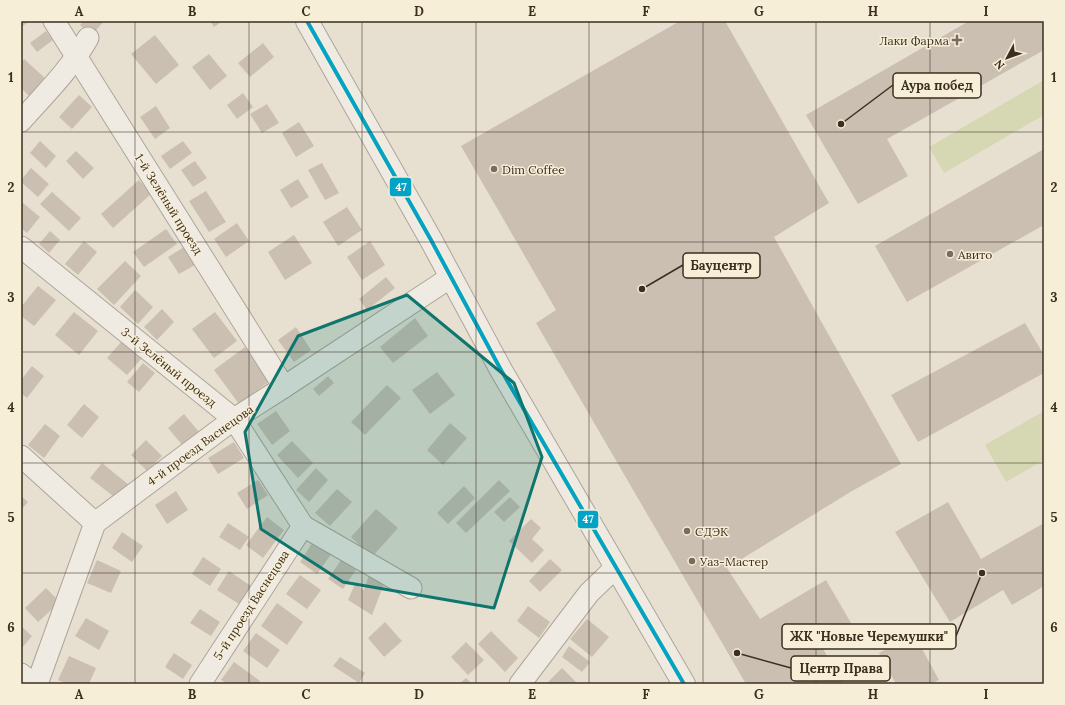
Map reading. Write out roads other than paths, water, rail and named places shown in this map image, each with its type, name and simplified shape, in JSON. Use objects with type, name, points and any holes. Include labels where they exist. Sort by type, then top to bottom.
[{"type":"street","name":"1-й Зелёный проезд","points":[[54,21],[284,387]]},
{"type":"street","points":[[308,21],[416,212],[502,370],[615,568],[684,684]]},
{"type":"street","points":[[21,121],[59,80],[76,58],[88,38]]},
{"type":"street","name":"3-й Зелёный проезд","points":[[21,247],[234,419],[303,526],[411,588]]},
{"type":"street","name":"4-й проезд Васнецова","points":[[95,523],[234,419],[451,277]]},
{"type":"street","points":[[21,456],[95,523],[36,684],[21,674]]},
{"type":"street","name":"5-й проезд Васнецова","points":[[200,684],[303,526]]},
{"type":"street","points":[[520,684],[589,593],[615,568]]},
{"type":"place","name":"Лаки Фарма","points":[[957,40]]},
{"type":"place","name":"Аура побед","points":[[841,124]]},
{"type":"place","name":"Dim Coffee","points":[[494,169]]},
{"type":"place","name":"Авито","points":[[950,254]]},
{"type":"place","name":"Бауцентр","points":[[642,289]]},
{"type":"place","name":"СДЭК","points":[[687,531]]},
{"type":"place","name":"Уаз-Мастер","points":[[692,561]]},
{"type":"place","name":"ЖК \"Новые Черемушки\"","points":[[982,573]]},
{"type":"place","name":"Центр Права","points":[[737,653]]}]
